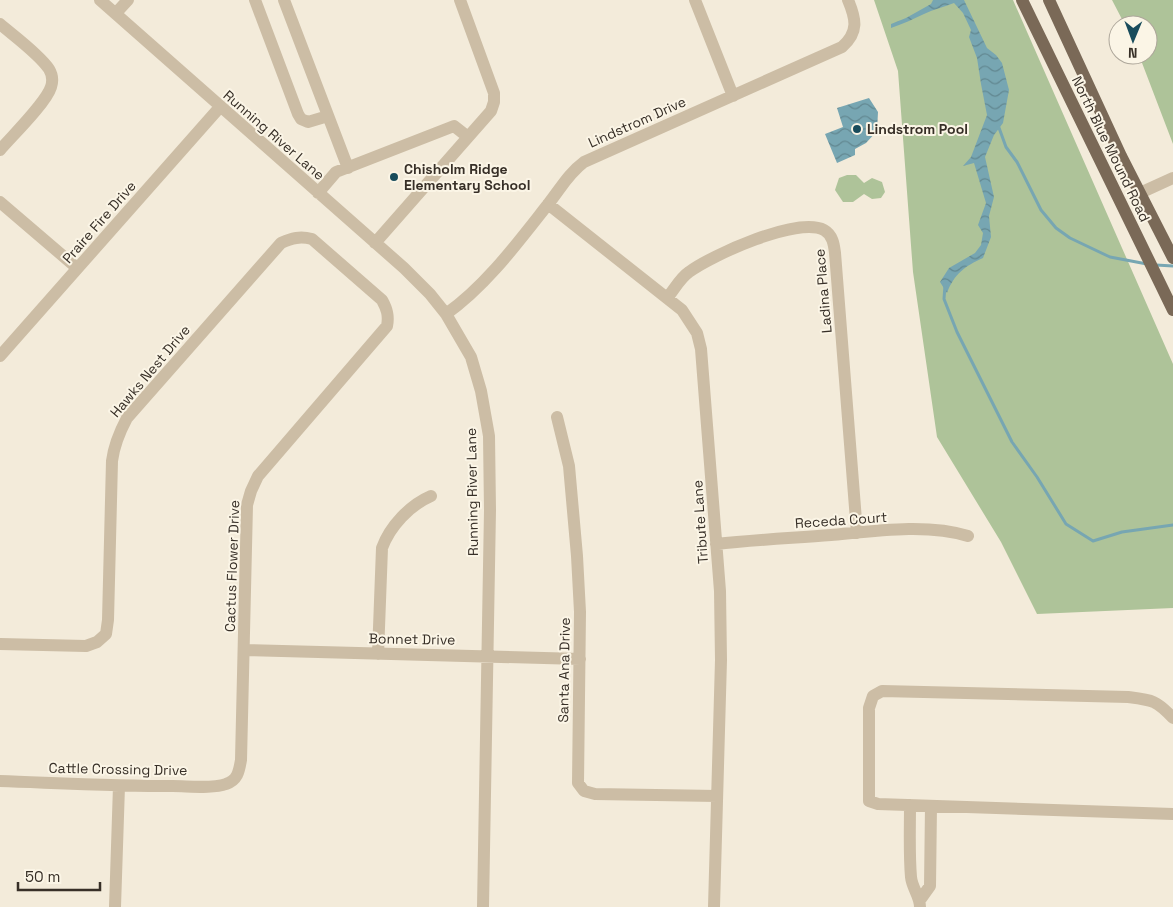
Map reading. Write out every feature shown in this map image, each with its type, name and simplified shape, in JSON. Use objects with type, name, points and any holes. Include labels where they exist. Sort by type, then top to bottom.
[{"type":"main road","name":"North Blue Mound Road","points":[[1022,0],[1173,310]]},
{"type":"main road","name":"North Blue Mound Road","points":[[1048,0],[1121,156],[1173,258]]},
{"type":"street","name":"Running River Lane","points":[[100,0],[430,294],[446,314],[471,358],[481,391],[489,436],[490,510],[483,907]]},
{"type":"street","points":[[116,13],[128,0]]},
{"type":"street","points":[[254,0],[298,114],[308,122],[328,116]]},
{"type":"street","points":[[284,0],[348,168]]},
{"type":"street","points":[[375,244],[491,111],[494,93],[460,0]]},
{"type":"street","points":[[695,0],[733,96]]},
{"type":"street","name":"Lindstrom Drive","points":[[446,314],[480,288],[575,169],[584,162],[842,47],[851,39],[855,22],[848,0]]},
{"type":"street","points":[[0,24],[48,68],[52,76],[52,86],[47,97],[0,150]]},
{"type":"street","name":"Praire Fire Drive","points":[[0,356],[220,107]]},
{"type":"street","points":[[318,193],[336,172],[454,126],[468,137]]},
{"type":"street","points":[[1140,193],[1173,178]]},
{"type":"street","points":[[0,202],[77,268]]},
{"type":"street","name":"Tribute Lane","points":[[548,204],[682,310],[697,334],[701,349],[720,591],[721,660],[714,907]]},
{"type":"street","name":"Ladina Place","points":[[667,298],[687,273],[699,265],[764,236],[802,226],[815,227],[826,231],[833,240],[835,253],[857,533]]},
{"type":"street","name":"Hawks Nest Drive","points":[[0,644],[86,646],[97,642],[106,634],[108,620],[112,461],[115,443],[127,418],[281,243],[292,238],[312,238],[347,269]]},
{"type":"street","name":"Cactus Flower Drive","points":[[234,780],[239,771],[241,760],[247,505],[251,490],[258,476],[387,326],[389,318],[382,300],[347,269]]},
{"type":"street","name":"Santa Ana Drive","points":[[557,417],[569,466],[580,612],[578,783],[584,790],[595,794],[717,796]]},
{"type":"street","points":[[378,654],[382,548],[386,536],[418,502],[431,496]]},
{"type":"street","name":"Receda Court","points":[[716,544],[857,533],[937,530],[968,536]]},
{"type":"street","name":"Bonnet Drive","points":[[244,650],[580,658]]},
{"type":"street","points":[[1173,718],[1160,704],[1152,700],[1128,697],[882,691],[873,696],[869,708],[869,801],[878,804],[1173,814]]},
{"type":"street","name":"Cattle Crossing Drive","points":[[0,781],[119,786],[208,786],[225,785],[234,780]]},
{"type":"street","points":[[115,907],[119,786]]},
{"type":"street","points":[[910,805],[911,879],[920,904]]},
{"type":"street","points":[[920,904],[930,886],[931,806]]},
{"type":"green space","points":[[874,0],[1013,0],[1173,364],[1173,608],[1037,614],[1001,542],[937,437],[913,272],[898,71]]},
{"type":"green space","points":[[1112,0],[1173,0],[1173,144],[1143,65],[1158,65],[1158,15],[1120,15]]},
{"type":"green space","points":[[847,175],[856,175],[864,183],[872,178],[882,182],[885,192],[881,198],[872,199],[864,194],[853,202],[843,202],[835,190],[839,178]]},
{"type":"water","points":[[933,0],[964,0],[987,48],[1002,63],[1009,90],[1003,123],[994,135],[985,157],[994,197],[989,216],[991,237],[983,258],[961,271],[947,293],[940,282],[949,268],[975,253],[981,245],[983,233],[978,225],[986,203],[974,163],[963,166],[971,157],[987,115],[977,58],[969,37],[971,30],[963,13],[954,3],[891,28],[891,24],[931,4]]},
{"type":"water","name":"Lindstrom Pool","points":[[869,98],[878,112],[877,131],[866,143],[855,149],[855,155],[837,163],[825,134],[843,127],[837,108]]},
{"type":"waterway","points":[[998,125],[1006,147],[1017,162],[1041,210],[1056,228],[1070,238],[1110,257],[1147,264]]},
{"type":"waterway","points":[[1156,265],[1173,266]]},
{"type":"waterway","points":[[945,285],[944,299],[957,332],[1012,442],[1037,477],[1066,524],[1093,541],[1122,532],[1173,525]]},
{"type":"place","name":"Lindstrom Pool","points":[[857,129]]},
{"type":"place","name":"Chisholm Ridge Elementary School","points":[[394,177]]}]
